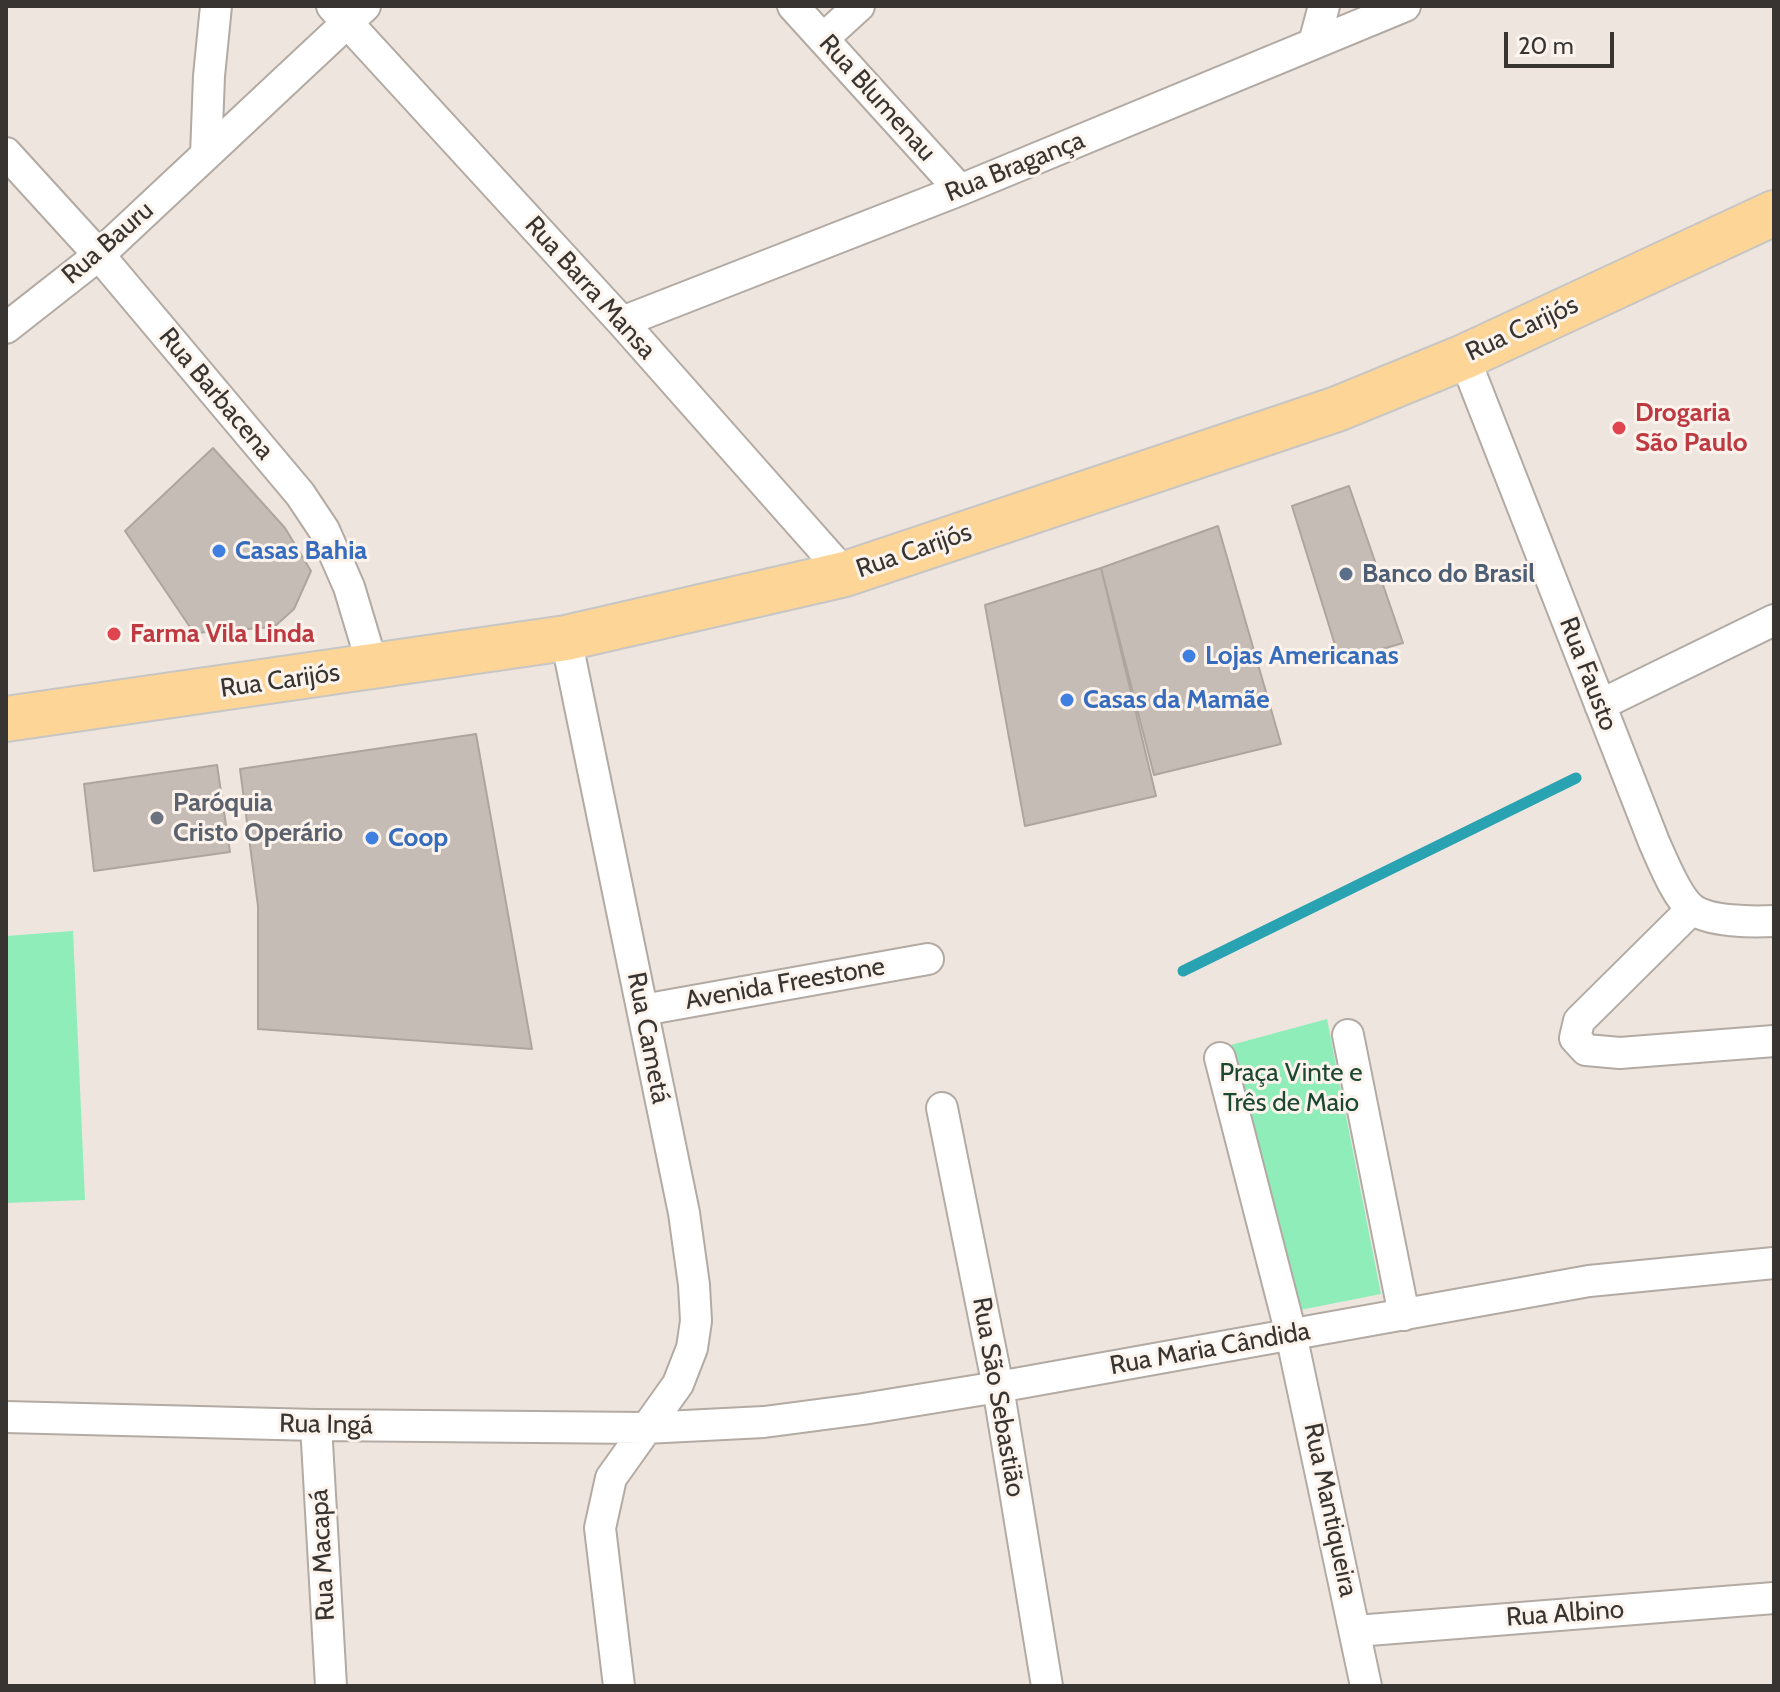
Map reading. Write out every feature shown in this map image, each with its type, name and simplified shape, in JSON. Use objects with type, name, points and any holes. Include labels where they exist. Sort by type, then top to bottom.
[{"type":"main road","name":"Rua Carijós","points":[[6,719],[566,638],[845,574],[1337,409],[1464,357],[1774,213]]},
{"type":"street","points":[[206,155],[216,6]]},
{"type":"street","name":"Rua Blumenau","points":[[793,6],[960,190]]},
{"type":"street","points":[[824,38],[859,6]]},
{"type":"street","points":[[1314,43],[1324,6]]},
{"type":"street","name":"Rua Bragança","points":[[622,322],[960,190],[1405,6]]},
{"type":"street","name":"Rua Bauru","points":[[6,328],[99,255],[206,155],[348,11]]},
{"type":"street","name":"Rua Barra Mansa","points":[[348,11],[845,574]]},
{"type":"street","name":"Rua Barbacena","points":[[6,153],[99,255],[300,494],[324,530],[349,587],[373,667]]},
{"type":"street","name":"Rua Fausto","points":[[1464,357],[1654,842],[1671,877],[1692,909]]},
{"type":"street","points":[[1600,705],[1774,620]]},
{"type":"street","name":"Rua Cametá","points":[[566,638],[684,1213],[696,1321],[692,1348],[678,1384],[611,1478],[600,1528],[619,1686]]},
{"type":"street","points":[[1774,921],[1721,919],[1692,909],[1579,1021],[1575,1038],[1586,1050],[1620,1053],[1774,1041]]},
{"type":"street","name":"Avenida Freestone","points":[[643,1010],[928,959]]},
{"type":"street","points":[[1348,1035],[1404,1315]]},
{"type":"street","name":"Rua Mantiqueira","points":[[1220,1058],[1291,1334],[1366,1686]]},
{"type":"street","name":"Rua São Sebastião","points":[[942,1108],[998,1387],[1047,1686]]},
{"type":"street","name":"Rua Maria Cândida","points":[[645,1428],[764,1422],[863,1409],[1589,1281],[1774,1263]]},
{"type":"street","name":"Rua Ingá","points":[[6,1417],[316,1425],[645,1428]]},
{"type":"street","name":"Rua Macapá","points":[[316,1425],[331,1686]]},
{"type":"street","name":"Rua Albino","points":[[1356,1631],[1774,1598]]},
{"type":"green space","points":[[73,931],[85,1200],[6,1203],[6,936]]},
{"type":"green space","name":"Praça Vinte e Três de Maio","points":[[1327,1019],[1381,1294],[1295,1311],[1231,1045]]},
{"type":"building","name":"Casas Bahia","points":[[213,448],[285,528],[311,571],[294,609],[274,627],[194,633],[125,531]]},
{"type":"building","name":"Banco do Brasil","points":[[1349,486],[1403,643],[1340,661],[1292,506]]},
{"type":"building","name":"Lojas Americanas","points":[[1218,526],[1281,744],[1154,775],[1101,568]]},
{"type":"building","name":"Casas da Mamãe","points":[[1101,568],[1156,796],[1025,826],[985,605]]},
{"type":"building","name":"Coop","points":[[476,734],[532,1049],[258,1029],[258,906],[240,769]]},
{"type":"building","name":"Paróquia Cristo Operário","points":[[217,765],[230,852],[94,871],[84,784]]},
{"type":"waterway","points":[[1183,971],[1576,778]]},
{"type":"place","name":"Drogaria São Paulo","points":[[1619,428]]},
{"type":"place","name":"Casas Bahia","points":[[219,551]]},
{"type":"place","name":"Banco do Brasil","points":[[1346,574]]},
{"type":"place","name":"Farma Vila Linda","points":[[114,634]]},
{"type":"place","name":"Lojas Americanas","points":[[1189,656]]},
{"type":"place","name":"Casas da Mamãe","points":[[1067,700]]},
{"type":"place","name":"Paróquia Cristo Operário","points":[[157,818]]},
{"type":"place","name":"Coop","points":[[372,838]]}]
